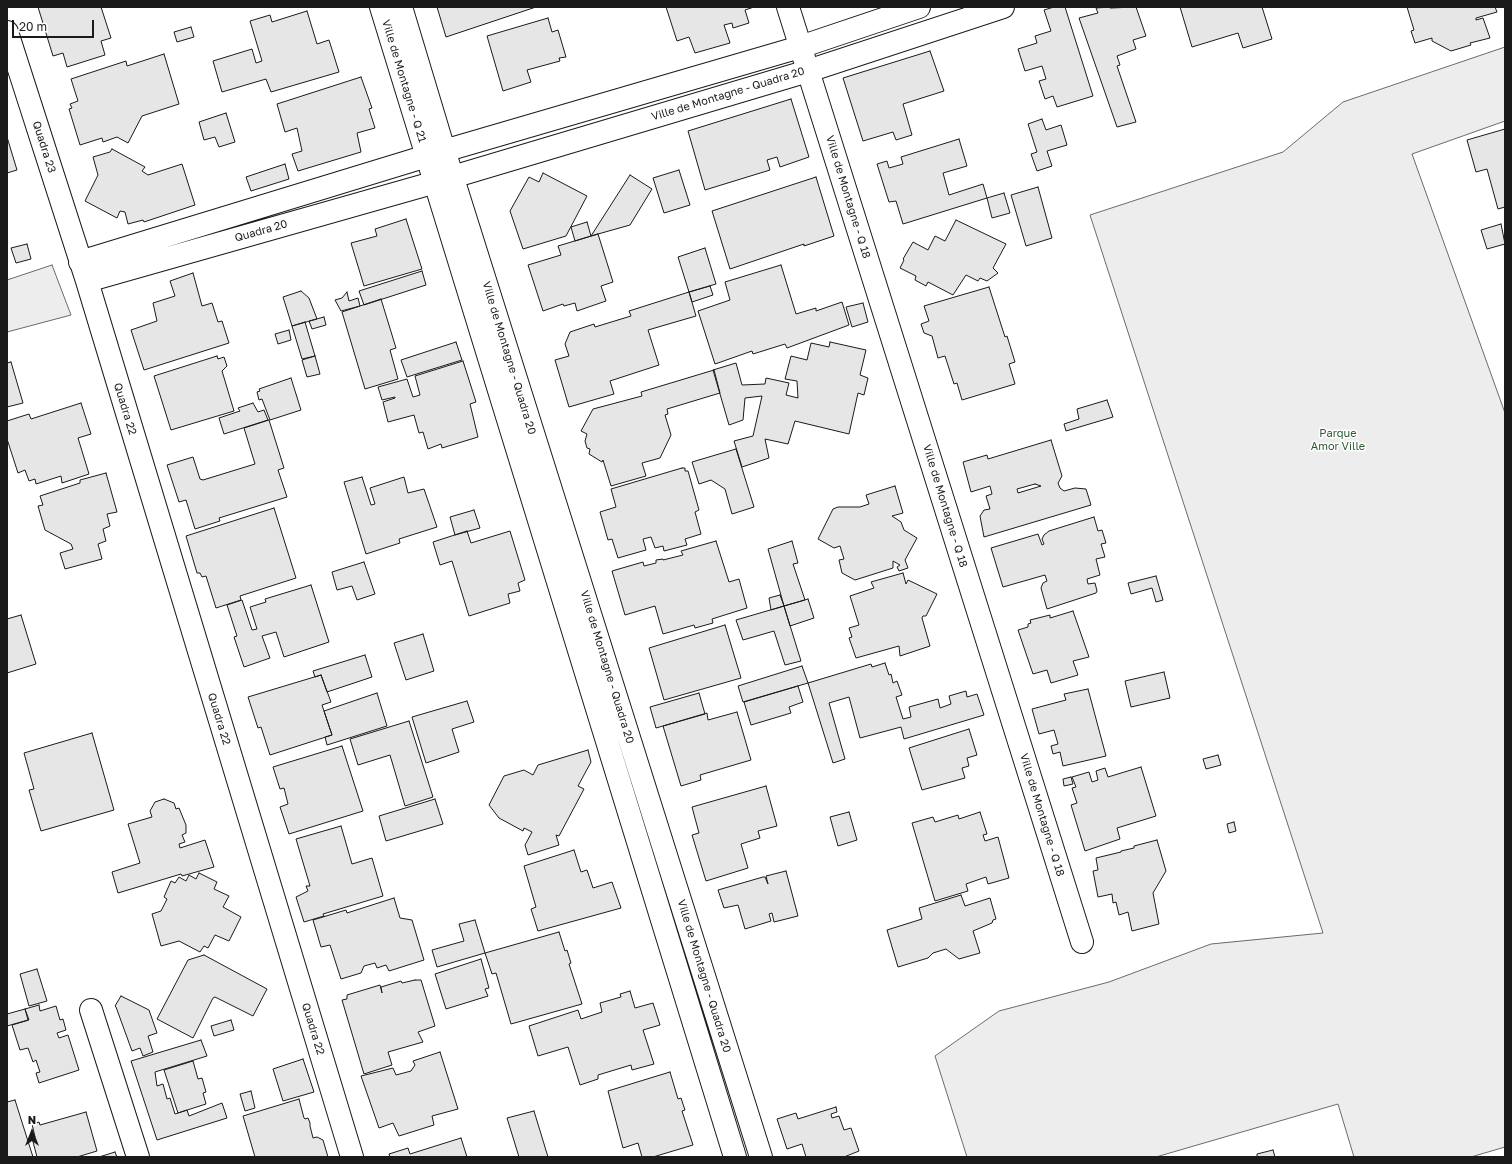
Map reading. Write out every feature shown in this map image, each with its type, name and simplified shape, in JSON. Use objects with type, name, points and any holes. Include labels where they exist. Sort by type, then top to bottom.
[{"type":"street","name":"Ville de Montagne - Q 21","points":[[381,7],[436,153]]},
{"type":"street","points":[[401,7],[436,153]]},
{"type":"street","name":"Ville de Montagne - Q 18","points":[[788,7],[1082,942]]},
{"type":"street","points":[[84,272],[436,153],[800,47],[919,7]]},
{"type":"street","name":"Ville de Montagne - Quadra 20","points":[[444,179],[808,71],[1003,7]]},
{"type":"street","name":"Quadra 23","points":[[7,32],[84,272]]},
{"type":"street","name":"Ville de Montagne - Quadra 20","points":[[436,153],[735,1157]]},
{"type":"street","name":"Ville de Montagne - Quadra 20","points":[[444,179],[761,1157]]},
{"type":"street","name":"Quadra 20","points":[[84,272],[444,179]]},
{"type":"street","name":"Quadra 22","points":[[84,272],[352,1157]]},
{"type":"street","points":[[91,1010],[138,1157]]},
{"type":"shaded area","name":"Parque Amor Ville","points":[[1505,47],[1505,121],[1412,154],[1505,413],[1505,1147],[1471,1157],[1354,1157],[1338,1104],[1156,1157],[967,1157],[935,1056],[999,1011],[1109,982],[1211,944],[1323,933],[1090,215],[1283,152],[1343,102]]},
{"type":"shaded area","points":[[52,265],[71,315],[7,332],[7,280]]},
{"type":"building","points":[[38,7],[101,7],[111,38],[101,41],[105,55],[67,67],[63,53],[53,56]]},
{"type":"building","points":[[437,7],[536,7],[446,37]]},
{"type":"building","points":[[666,7],[754,7],[745,10],[749,23],[733,28],[732,23],[724,25],[730,43],[695,53],[689,37],[677,41]]},
{"type":"building","points":[[1054,7],[1065,7],[1093,96],[1057,107],[1053,96],[1045,99],[1039,81],[1046,79],[1042,66],[1025,71],[1018,49],[1037,43],[1035,36],[1051,31],[1044,10]]},
{"type":"building","points":[[1136,7],[1146,36],[1133,40],[1136,49],[1117,56],[1120,65],[1117,66],[1136,122],[1117,127],[1079,18],[1098,13],[1096,8]]},
{"type":"building","points":[[1180,7],[1262,7],[1272,39],[1243,48],[1238,33],[1192,47]]},
{"type":"building","points":[[1407,7],[1495,7],[1497,12],[1476,18],[1476,20],[1483,18],[1490,38],[1470,43],[1471,45],[1451,51],[1432,41],[1432,38],[1415,43],[1411,31],[1414,30]]},
{"type":"building","points":[[307,11],[317,44],[329,40],[339,72],[271,92],[266,79],[222,92],[213,61],[252,49],[256,63],[262,61],[250,21],[270,15],[272,22]]},
{"type":"building","points":[[548,18],[552,32],[558,30],[566,57],[559,58],[560,61],[527,70],[531,82],[503,91],[487,36]]},
{"type":"building","points":[[191,27],[194,37],[177,42],[174,32]]},
{"type":"building","points":[[930,51],[944,91],[903,104],[912,135],[896,140],[893,132],[863,141],[843,78]]},
{"type":"building","points":[[164,54],[179,104],[142,116],[128,143],[117,137],[103,142],[102,138],[80,145],[69,109],[72,108],[70,104],[78,101],[71,79],[126,61],[127,66]]},
{"type":"building","points":[[361,77],[372,108],[369,109],[375,128],[357,133],[361,152],[298,171],[292,154],[302,151],[297,128],[285,132],[277,104]]},
{"type":"building","points":[[791,99],[809,157],[780,167],[777,157],[767,160],[770,170],[705,190],[688,131]]},
{"type":"building","points":[[226,113],[235,142],[219,147],[215,137],[204,140],[199,122]]},
{"type":"building","points":[[1042,119],[1046,130],[1061,125],[1067,145],[1047,151],[1052,166],[1037,171],[1031,154],[1037,152],[1028,124]]},
{"type":"building","points":[[1505,129],[1505,207],[1498,209],[1487,169],[1476,172],[1467,140]]},
{"type":"building","points":[[7,137],[17,170],[7,173]]},
{"type":"building","points":[[959,139],[967,166],[943,173],[949,195],[983,184],[987,198],[903,224],[896,201],[889,202],[877,164],[887,161],[889,168],[903,164],[901,157]]},
{"type":"building","points":[[112,149],[145,167],[142,171],[148,175],[182,164],[195,205],[144,222],[143,220],[128,224],[125,212],[120,211],[117,218],[85,201],[98,175],[93,157],[110,152]]},
{"type":"building","points":[[285,164],[289,179],[251,191],[246,177]]},
{"type":"building","points":[[679,170],[690,205],[664,213],[653,178]]},
{"type":"building","points":[[543,173],[587,196],[566,236],[523,249],[510,211],[529,177],[539,182]]},
{"type":"building","points":[[630,175],[652,189],[630,225],[591,236]]},
{"type":"building","points":[[816,177],[834,236],[804,246],[804,244],[730,269],[712,211]]},
{"type":"building","points":[[1038,187],[1052,238],[1026,246],[1011,195]]},
{"type":"building","points":[[1004,193],[1010,213],[992,218],[987,198]]},
{"type":"building","points":[[406,219],[422,269],[364,286],[351,243],[377,236],[375,229]]},
{"type":"building","points":[[956,220],[1006,244],[993,268],[998,273],[987,281],[980,278],[978,281],[966,275],[953,295],[928,282],[926,286],[915,280],[916,276],[900,268],[904,260],[903,259],[913,242],[928,250],[935,236],[945,241]]},
{"type":"building","points":[[587,222],[591,236],[575,241],[571,227]]},
{"type":"building","points":[[1501,224],[1505,244],[1487,249],[1481,230]]},
{"type":"building","points":[[598,234],[613,282],[601,286],[606,301],[577,311],[575,303],[564,306],[563,304],[543,311],[528,265],[561,255],[558,246]]},
{"type":"building","points":[[27,244],[31,259],[16,263],[11,248]]},
{"type":"building","points":[[705,248],[716,284],[689,292],[678,257]]},
{"type":"building","points":[[781,265],[796,314],[816,308],[816,311],[842,302],[849,325],[787,348],[785,344],[753,354],[752,351],[715,364],[698,311],[730,300],[725,282]]},
{"type":"building","points":[[422,271],[426,285],[364,305],[359,291]]},
{"type":"building","points":[[193,273],[202,306],[212,303],[218,322],[222,321],[229,343],[144,370],[131,330],[157,321],[153,303],[175,296],[170,281]]},
{"type":"building","points":[[710,286],[713,295],[692,302],[689,292]]},
{"type":"building","points":[[989,287],[1005,337],[1007,336],[1015,362],[1009,364],[1015,384],[962,400],[957,383],[954,384],[945,356],[938,358],[932,336],[924,333],[921,324],[929,321],[924,306]]},
{"type":"building","points":[[301,291],[309,298],[317,319],[292,326],[283,297]]},
{"type":"building","points":[[347,292],[349,301],[358,298],[360,306],[341,311],[335,300],[342,298]]},
{"type":"building","points":[[689,292],[696,316],[648,330],[659,365],[610,381],[614,394],[569,407],[555,360],[569,356],[565,344],[570,332],[594,324],[595,327],[631,316],[629,311]]},
{"type":"building","points":[[381,299],[396,348],[390,350],[398,379],[365,389],[342,312]]},
{"type":"building","points":[[863,303],[868,322],[852,327],[846,307]]},
{"type":"building","points":[[324,317],[326,325],[312,329],[309,321]]},
{"type":"building","points":[[305,322],[315,356],[302,359],[292,326]]},
{"type":"building","points":[[289,330],[291,340],[278,344],[275,334]]},
{"type":"building","points":[[456,342],[462,360],[407,377],[401,360]]},
{"type":"building","points":[[830,342],[866,350],[860,375],[868,378],[864,395],[858,393],[849,434],[795,421],[788,444],[765,439],[769,458],[742,467],[734,441],[753,436],[762,396],[745,398],[743,420],[729,425],[713,370],[736,363],[742,385],[765,384],[766,378],[789,383],[786,395],[798,398],[797,381],[785,379],[791,356],[807,360],[811,343],[829,347]]},
{"type":"building","points":[[217,356],[218,359],[224,357],[227,366],[222,371],[234,411],[171,430],[154,376]]},
{"type":"building","points":[[315,356],[320,374],[307,377],[302,360]]},
{"type":"building","points":[[463,361],[476,402],[470,404],[478,437],[442,448],[441,444],[428,449],[423,432],[419,433],[414,415],[388,422],[383,402],[395,397],[382,400],[378,387],[407,379],[413,397],[420,395],[415,376]]},
{"type":"building","points":[[11,362],[23,403],[7,407],[7,363]]},
{"type":"building","points":[[714,370],[720,393],[667,409],[668,414],[665,415],[671,435],[660,458],[642,463],[646,476],[611,486],[603,460],[602,462],[589,454],[590,449],[587,448],[585,441],[587,434],[581,431],[593,409],[642,396],[641,392]]},
{"type":"building","points":[[291,378],[301,410],[270,420],[262,399],[259,400],[257,392],[260,391],[259,389]]},
{"type":"building","points":[[1107,400],[1113,417],[1066,431],[1064,424],[1079,419],[1077,409]]},
{"type":"building","points":[[81,403],[91,434],[78,438],[89,474],[62,483],[61,476],[36,484],[35,479],[29,481],[25,470],[18,473],[7,439],[7,421],[29,414],[31,419]]},
{"type":"building","points":[[253,403],[258,412],[264,410],[268,420],[224,434],[219,418],[240,411],[238,408]]},
{"type":"building","points":[[269,420],[284,468],[278,470],[287,497],[219,518],[220,521],[195,529],[186,500],[179,502],[167,465],[193,457],[200,479],[203,480],[255,464],[244,428]]},
{"type":"building","points":[[1051,440],[1062,476],[1058,483],[1060,488],[1064,491],[1075,488],[1086,489],[1091,505],[984,537],[980,516],[984,510],[990,509],[986,496],[992,494],[990,486],[971,492],[963,462],[987,455],[988,459]],"holes":[[[1035,484],[1041,486],[1018,493],[1017,489]]]},
{"type":"building","points":[[736,449],[754,507],[732,514],[725,489],[711,480],[699,484],[692,462]]},
{"type":"building","points":[[685,468],[685,471],[688,471],[699,510],[695,512],[701,534],[685,539],[687,545],[664,551],[663,546],[655,548],[651,537],[643,539],[646,550],[618,558],[612,539],[608,540],[600,512],[616,507],[611,489]]},
{"type":"building","points":[[106,473],[117,512],[107,514],[110,526],[103,529],[106,541],[98,544],[102,559],[65,569],[60,553],[73,549],[71,544],[45,530],[38,506],[43,505],[40,496],[80,483],[80,480]]},
{"type":"building","points":[[362,477],[371,505],[375,504],[370,488],[404,477],[408,493],[424,489],[437,527],[399,539],[400,543],[366,554],[344,482]]},
{"type":"building","points":[[895,486],[903,513],[892,516],[901,522],[904,530],[917,538],[905,560],[908,568],[899,571],[897,567],[900,565],[893,561],[893,568],[855,580],[842,573],[839,560],[844,559],[840,546],[834,548],[818,539],[833,509],[838,507],[860,507],[869,504],[866,495]]},
{"type":"building","points":[[274,508],[296,578],[240,596],[241,600],[216,608],[206,576],[202,577],[200,573],[197,573],[186,536]]},
{"type":"building","points":[[474,510],[480,528],[455,535],[450,517]]},
{"type":"building","points":[[1094,517],[1098,531],[1102,530],[1106,543],[1101,544],[1105,557],[1096,559],[1100,575],[1087,579],[1088,584],[1095,583],[1096,593],[1047,609],[1041,588],[1043,583],[1047,581],[1045,575],[1003,587],[991,548],[1038,534],[1042,545],[1044,544],[1042,539],[1044,535],[1049,531]]},
{"type":"building","points":[[467,531],[471,543],[510,531],[525,580],[518,583],[520,591],[508,594],[510,603],[469,616],[452,561],[440,565],[433,542]]},
{"type":"building","points":[[716,541],[729,582],[739,579],[747,608],[712,619],[713,623],[695,628],[694,625],[663,634],[655,606],[625,615],[612,571],[643,562],[644,566],[656,563],[656,560],[663,560],[683,555],[681,551]]},
{"type":"building","points":[[792,541],[798,563],[793,564],[805,600],[784,606],[768,549]]},
{"type":"building","points":[[364,562],[375,594],[357,600],[352,586],[337,590],[332,572]]},
{"type":"building","points":[[903,573],[906,584],[908,580],[937,594],[926,616],[923,616],[922,618],[930,646],[900,656],[899,646],[856,658],[849,638],[852,637],[849,628],[859,625],[850,596],[874,588],[871,582]]},
{"type":"building","points":[[1156,576],[1163,600],[1156,602],[1152,588],[1131,594],[1128,583]]},
{"type":"building","points":[[311,585],[329,642],[284,657],[276,632],[262,636],[270,658],[244,667],[234,637],[237,636],[227,605],[242,600],[252,630],[257,629],[250,607],[266,602],[265,599]]},
{"type":"building","points":[[780,595],[784,606],[771,610],[769,598]]},
{"type":"building","points":[[808,599],[814,618],[790,626],[784,606]]},
{"type":"building","points":[[784,606],[801,661],[785,665],[774,631],[743,640],[736,620]]},
{"type":"building","points":[[1073,611],[1089,657],[1073,661],[1078,675],[1051,683],[1047,670],[1033,674],[1018,630],[1028,627],[1028,624],[1031,623],[1030,620],[1050,615],[1050,618]]},
{"type":"building","points":[[21,615],[36,664],[7,673],[7,619]]},
{"type":"building","points":[[725,625],[741,678],[664,700],[649,648]]},
{"type":"building","points":[[423,634],[434,671],[406,680],[394,643]]},
{"type":"building","points":[[365,655],[372,677],[327,692],[321,675],[315,677],[313,671]]},
{"type":"building","points":[[885,663],[889,675],[891,674],[893,683],[897,681],[902,695],[896,697],[903,719],[911,717],[909,707],[938,699],[940,708],[951,704],[949,696],[966,691],[967,697],[977,694],[984,715],[904,739],[901,727],[860,738],[849,697],[829,703],[845,759],[833,763],[808,683],[871,664],[872,667]]},
{"type":"building","points":[[802,666],[808,683],[743,702],[738,686]]},
{"type":"building","points":[[1164,672],[1170,698],[1131,707],[1125,681]]},
{"type":"building","points":[[321,675],[331,702],[322,705],[332,735],[270,755],[261,727],[258,728],[248,697]]},
{"type":"building","points":[[798,686],[803,702],[789,707],[791,713],[751,725],[744,702]]},
{"type":"building","points":[[1088,689],[1106,756],[1063,766],[1060,752],[1053,754],[1051,746],[1058,744],[1054,730],[1039,734],[1032,709],[1066,700],[1064,694]]},
{"type":"building","points":[[377,693],[387,726],[327,745],[325,737],[332,735],[324,711]]},
{"type":"building","points":[[699,693],[705,714],[656,728],[650,707]]},
{"type":"building","points":[[467,701],[474,722],[452,729],[459,752],[426,763],[412,717]]},
{"type":"building","points":[[737,712],[751,760],[700,775],[701,780],[681,786],[663,726],[707,713],[708,720]]},
{"type":"building","points":[[409,721],[433,797],[405,806],[390,755],[358,765],[350,739]]},
{"type":"building","points":[[969,729],[977,755],[967,758],[969,766],[962,768],[965,778],[922,790],[909,748]]},
{"type":"building","points":[[92,733],[114,810],[41,831],[29,790],[34,789],[24,753]]},
{"type":"building","points":[[342,746],[363,811],[289,834],[280,807],[288,804],[284,788],[280,789],[273,767]]},
{"type":"building","points":[[588,750],[591,762],[578,786],[584,789],[559,836],[556,835],[559,845],[528,855],[525,845],[532,832],[524,828],[523,831],[499,818],[489,805],[504,776],[524,770],[533,775],[538,765]]},
{"type":"building","points":[[1218,755],[1221,765],[1206,769],[1203,759]]},
{"type":"building","points":[[1141,767],[1156,816],[1117,828],[1120,839],[1085,851],[1071,805],[1077,803],[1072,788],[1076,787],[1072,777],[1089,772],[1092,782],[1098,780],[1096,771],[1105,768],[1108,777]]},
{"type":"building","points":[[1071,777],[1073,784],[1064,786],[1063,779]]},
{"type":"building","points":[[766,786],[777,826],[758,831],[760,838],[741,844],[748,868],[706,881],[692,835],[699,833],[692,807]]},
{"type":"building","points":[[164,799],[174,803],[176,809],[179,808],[186,825],[186,833],[182,835],[185,842],[179,844],[180,848],[205,840],[214,867],[182,876],[181,874],[118,893],[112,872],[140,863],[128,824],[152,817],[150,811],[155,802]]},
{"type":"building","points":[[435,799],[443,824],[386,841],[379,816]]},
{"type":"building","points":[[849,812],[857,840],[838,846],[830,817]]},
{"type":"building","points":[[980,812],[987,834],[983,835],[985,841],[998,837],[1009,878],[988,884],[986,877],[966,884],[968,891],[935,901],[912,823],[933,817],[935,822],[958,815],[959,819]]},
{"type":"building","points":[[1234,822],[1236,831],[1229,833],[1227,824]]},
{"type":"building","points":[[341,826],[352,864],[372,858],[383,896],[323,914],[324,916],[304,922],[296,897],[308,891],[306,886],[310,886],[296,839]]},
{"type":"building","points":[[1157,840],[1166,871],[1153,893],[1159,924],[1132,931],[1128,912],[1119,915],[1116,902],[1113,903],[1112,894],[1098,897],[1093,871],[1098,870],[1096,858],[1121,852],[1134,848],[1134,846]]},
{"type":"building","points":[[574,850],[581,872],[587,870],[593,888],[612,882],[621,908],[538,931],[531,909],[536,907],[524,866]]},
{"type":"building","points":[[786,871],[798,916],[774,922],[772,913],[769,914],[771,921],[745,929],[738,905],[724,908],[718,890],[763,877],[765,877],[768,884],[766,876]]},
{"type":"building","points":[[199,873],[217,882],[214,889],[229,896],[223,907],[241,917],[229,941],[215,935],[208,948],[204,946],[200,952],[179,941],[161,946],[152,914],[161,911],[167,899],[164,897],[171,881],[175,883],[179,877],[186,881],[189,875],[196,879]]},
{"type":"building","points":[[961,895],[965,906],[990,898],[996,919],[993,920],[992,923],[973,931],[980,953],[959,959],[946,949],[933,953],[928,958],[898,967],[887,930],[922,919],[919,908]]},
{"type":"building","points":[[394,898],[400,918],[412,920],[424,960],[389,971],[386,965],[377,968],[375,963],[364,966],[361,973],[341,979],[330,945],[321,947],[313,920],[346,910],[347,913]]},
{"type":"building","points":[[475,920],[485,953],[437,967],[432,950],[464,941],[459,924]]},
{"type":"building","points":[[559,932],[565,951],[567,950],[571,963],[569,964],[582,1004],[511,1024],[496,973],[492,974],[485,953]]},
{"type":"building","points":[[204,955],[267,989],[253,1016],[215,997],[213,998],[193,1038],[157,1019],[188,960]]},
{"type":"building","points":[[481,959],[489,988],[485,989],[488,996],[446,1009],[435,974]]},
{"type":"building","points":[[37,969],[47,1001],[29,1006],[20,974]]},
{"type":"building","points":[[421,980],[435,1026],[418,1032],[423,1042],[388,1052],[392,1065],[364,1074],[342,1000],[347,999],[347,995],[380,985],[382,993],[381,987],[401,981],[402,983]]},
{"type":"building","points":[[630,991],[635,1008],[653,1003],[660,1025],[643,1030],[654,1064],[632,1070],[631,1065],[598,1075],[598,1079],[580,1085],[568,1047],[538,1056],[529,1026],[578,1010],[581,1019],[602,1012],[600,1003],[621,997],[620,994]]},
{"type":"building","points":[[121,996],[149,1010],[157,1033],[148,1036],[153,1052],[143,1056],[140,1048],[132,1051],[115,1006]]},
{"type":"building","points":[[39,1005],[40,1011],[56,1006],[60,1020],[63,1019],[66,1030],[57,1033],[59,1038],[68,1035],[79,1070],[39,1083],[36,1073],[40,1072],[36,1060],[33,1062],[28,1048],[20,1050],[12,1025],[29,1020],[25,1009]]},
{"type":"building","points":[[25,1009],[28,1020],[7,1026],[7,1014]]},
{"type":"building","points":[[231,1020],[234,1030],[214,1036],[211,1026]]},
{"type":"building","points":[[201,1040],[207,1056],[155,1072],[157,1086],[163,1084],[167,1099],[170,1098],[175,1114],[187,1110],[189,1116],[222,1103],[227,1118],[157,1140],[131,1061]]},
{"type":"building","points":[[440,1052],[458,1109],[432,1116],[434,1125],[399,1136],[393,1123],[379,1128],[361,1076],[393,1068],[396,1075],[411,1071],[415,1065],[413,1061]]},
{"type":"building","points":[[303,1059],[314,1092],[283,1101],[273,1069]]},
{"type":"building","points":[[193,1061],[198,1079],[202,1078],[206,1092],[203,1093],[206,1104],[178,1113],[164,1070]]},
{"type":"building","points":[[670,1072],[678,1099],[681,1098],[685,1110],[682,1111],[693,1145],[653,1157],[642,1157],[638,1143],[623,1148],[608,1091]]},
{"type":"building","points":[[251,1091],[255,1108],[245,1111],[240,1094]]},
{"type":"building","points":[[299,1099],[304,1118],[308,1118],[310,1123],[313,1138],[317,1137],[323,1140],[328,1157],[255,1157],[243,1116]]},
{"type":"building","points":[[15,1100],[33,1157],[7,1157],[7,1102]]},
{"type":"building","points":[[836,1107],[837,1112],[831,1114],[832,1118],[839,1116],[844,1130],[851,1128],[859,1151],[844,1157],[806,1157],[802,1144],[787,1149],[777,1119],[796,1113],[798,1119]]},
{"type":"building","points":[[534,1111],[548,1157],[519,1157],[507,1118]]},
{"type":"building","points":[[86,1112],[97,1151],[77,1157],[37,1157],[32,1138],[35,1137],[32,1124],[39,1122],[40,1125]]},
{"type":"building","points":[[461,1138],[467,1157],[390,1157],[389,1154],[408,1148],[410,1154]]},
{"type":"building","points":[[1273,1150],[1275,1157],[1257,1157],[1257,1154]]},
{"type":"building","points":[[115,1152],[117,1157],[99,1157]]}]
